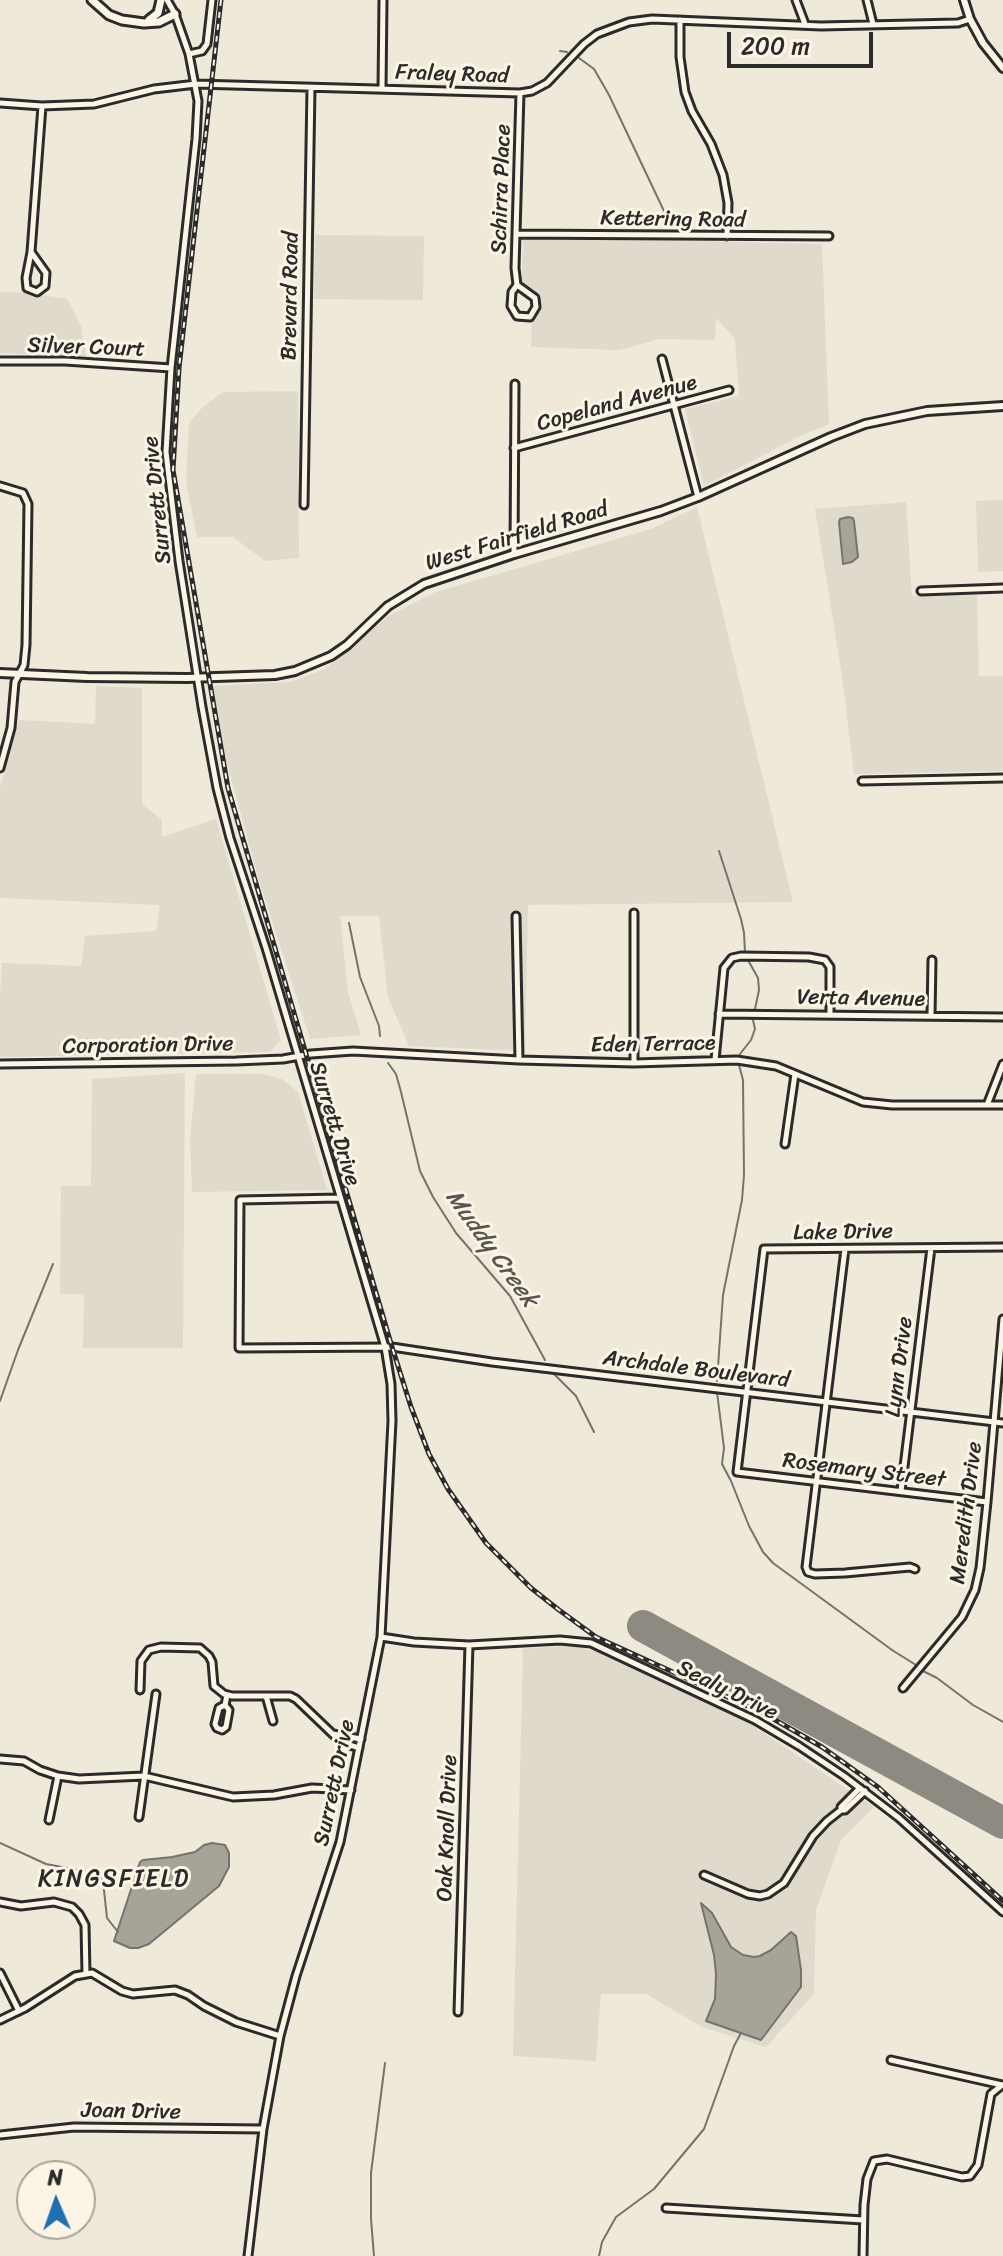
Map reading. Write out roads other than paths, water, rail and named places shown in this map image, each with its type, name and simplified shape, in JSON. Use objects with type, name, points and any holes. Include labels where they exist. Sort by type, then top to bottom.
[{"type":"highway","points":[[92,0],[109,15],[122,20],[159,22],[175,14]]},
{"type":"highway","points":[[144,23],[158,13],[164,0]]},
{"type":"main road","points":[[964,0],[983,43],[1003,68]]},
{"type":"main road","name":"West Fairfield Road","points":[[0,673],[197,678],[275,675],[313,665],[347,645],[375,617],[406,593],[433,580],[627,523],[698,497],[865,424],[927,411],[1003,406]]},
{"type":"street","name":"Surrett Drive","points":[[164,0],[175,14],[189,54],[198,101],[166,432],[167,471],[197,678],[217,788],[230,838],[266,946],[385,1347],[391,1384],[392,1421],[381,1637],[340,1842],[296,1976],[280,2036],[263,2129],[248,2256]]},
{"type":"street","points":[[189,54],[202,51],[207,44],[212,0]]},
{"type":"street","points":[[382,89],[383,0]]},
{"type":"street","points":[[796,0],[805,24]]},
{"type":"street","points":[[867,0],[873,24]]},
{"type":"street","name":"Fraley Road","points":[[0,103],[42,106],[94,104],[154,89],[196,84],[520,93],[547,83],[584,44],[613,27],[652,19],[821,26],[958,23],[970,19]]},
{"type":"street","points":[[680,20],[680,57],[685,92],[723,175],[728,203],[727,236]]},
{"type":"street","name":"Brevard Road","points":[[304,505],[311,88]]},
{"type":"street","name":"Schirra Place","points":[[517,285],[535,298],[536,307],[530,317],[517,316],[511,306],[512,292],[517,285],[520,93]]},
{"type":"street","points":[[31,252],[44,267],[47,282],[41,290],[34,292],[27,288],[26,278],[31,252],[42,106]]},
{"type":"street","name":"Kettering Road","points":[[517,234],[829,236]]},
{"type":"street","points":[[662,359],[698,497]]},
{"type":"street","name":"Silver Court","points":[[0,361],[65,361],[171,368]]},
{"type":"street","points":[[514,554],[515,384]]},
{"type":"street","name":"Copeland Avenue","points":[[514,448],[729,390]]},
{"type":"street","points":[[0,486],[24,495],[28,504],[24,665],[15,682],[11,728],[0,768]]},
{"type":"street","points":[[921,591],[1003,588]]},
{"type":"street","points":[[862,781],[1003,778]]},
{"type":"street","points":[[634,913],[634,1063]]},
{"type":"street","points":[[516,916],[519,1060]]},
{"type":"street","points":[[715,1060],[725,964],[732,958],[809,957],[825,960],[830,967],[830,1015]]},
{"type":"street","points":[[931,1016],[932,960]]},
{"type":"street","name":"Verta Avenue","points":[[719,1014],[1003,1017]]},
{"type":"street","name":"Eden Terrace","points":[[297,1057],[361,1051],[519,1060],[757,1062],[863,1102],[1003,1105]]},
{"type":"street","name":"Corporation Drive","points":[[0,1064],[297,1057]]},
{"type":"street","points":[[987,1105],[1003,1064]]},
{"type":"street","points":[[785,1144],[795,1074]]},
{"type":"street","name":"Archdale Boulevard","points":[[339,1198],[240,1200],[239,1348],[385,1347],[1003,1423]]},
{"type":"street","name":"Lake Drive","points":[[737,1472],[764,1249],[1003,1247]]},
{"type":"street","name":"Lynn Drive","points":[[901,1491],[931,1248]]},
{"type":"street","points":[[845,1249],[806,1567],[808,1572],[815,1574],[915,1569]]},
{"type":"street","name":"Meredith Drive","points":[[903,1688],[962,1617],[973,1597],[979,1576],[1003,1319]]},
{"type":"street","name":"Rosemary Street","points":[[737,1472],[987,1502]]},
{"type":"street","name":"Sealy Drive","points":[[381,1637],[469,1645],[560,1640],[591,1643],[755,1720],[799,1746],[899,1818],[1003,1912]]},
{"type":"street","name":"Oak Knoll Drive","points":[[458,2012],[469,1645]]},
{"type":"street","points":[[140,1690],[141,1661],[149,1650],[154,1647],[200,1648],[212,1662],[214,1686],[227,1695],[290,1696],[345,1745],[359,1748]]},
{"type":"street","points":[[139,1817],[156,1694]]},
{"type":"street","points":[[225,1705],[227,1695]]},
{"type":"street","points":[[266,1696],[273,1721]]},
{"type":"street","points":[[332,1734],[361,1739]]},
{"type":"street","points":[[0,1759],[24,1761],[58,1776],[79,1779],[144,1776],[233,1797],[264,1796],[312,1788],[351,1790]]},
{"type":"street","points":[[49,1820],[58,1776]]},
{"type":"street","points":[[704,1875],[748,1894],[768,1894],[784,1883],[813,1836],[863,1790]]},
{"type":"street","points":[[0,1902],[21,1906],[54,1902],[72,1907],[85,1925],[86,1974]]},
{"type":"street","points":[[0,1973],[19,2011]]},
{"type":"street","points":[[0,2020],[75,1976],[92,1973],[133,1994],[175,1990],[236,2022],[280,2036]]},
{"type":"street","points":[[891,2060],[1002,2085]]},
{"type":"street","points":[[863,2256],[867,2179],[874,2161],[887,2159],[962,2177],[973,2174],[978,2165],[991,2094],[1002,2085]]},
{"type":"street","name":"Joan Drive","points":[[0,2135],[74,2127],[263,2129]]},
{"type":"street","points":[[666,2208],[863,2220]]},
{"type":"waterway","points":[[560,51],[567,52]]},
{"type":"waterway","points":[[579,58],[594,69],[609,95],[664,211]]},
{"type":"waterway","points":[[719,851],[741,919],[745,952]]},
{"type":"waterway","name":"Muddy Creek","points":[[349,923],[360,977],[380,1036]]},
{"type":"waterway","points":[[748,960],[758,978],[755,1009]]},
{"type":"waterway","points":[[740,1054],[751,1040],[755,1029],[753,1020]]},
{"type":"waterway","name":"Muddy Creek","points":[[388,1063],[396,1074],[420,1171],[433,1197],[456,1233],[510,1296],[545,1360]]},
{"type":"waterway","points":[[717,1381],[723,1295],[744,1175],[743,1080],[739,1065]]},
{"type":"waterway","points":[[0,1401],[53,1264]]},
{"type":"waterway","name":"Muddy Creek","points":[[554,1374],[576,1396],[594,1432]]},
{"type":"waterway","name":"Muddy Creek","points":[[717,1392],[724,1448],[722,1464],[763,1552],[773,1563],[916,1665]]},
{"type":"waterway","name":"Muddy Creek","points":[[923,1671],[1003,1722]]},
{"type":"waterway","points":[[0,1843],[46,1864],[98,1874],[103,1881],[107,1918],[118,1932]]},
{"type":"waterway","points":[[599,2256],[602,2242],[616,2217],[654,2189],[704,2129],[741,2033]]},
{"type":"waterway","points":[[374,2256],[371,2173],[385,2063]]},
{"type":"railway","points":[[221,0],[179,368],[173,470],[228,788],[392,1347],[429,1454],[448,1489],[486,1543],[531,1588],[559,1610],[596,1637],[765,1714],[822,1747],[878,1787],[1003,1901]]},
{"type":"district","name":"KINGSFIELD","points":[[114,1880]]}]
